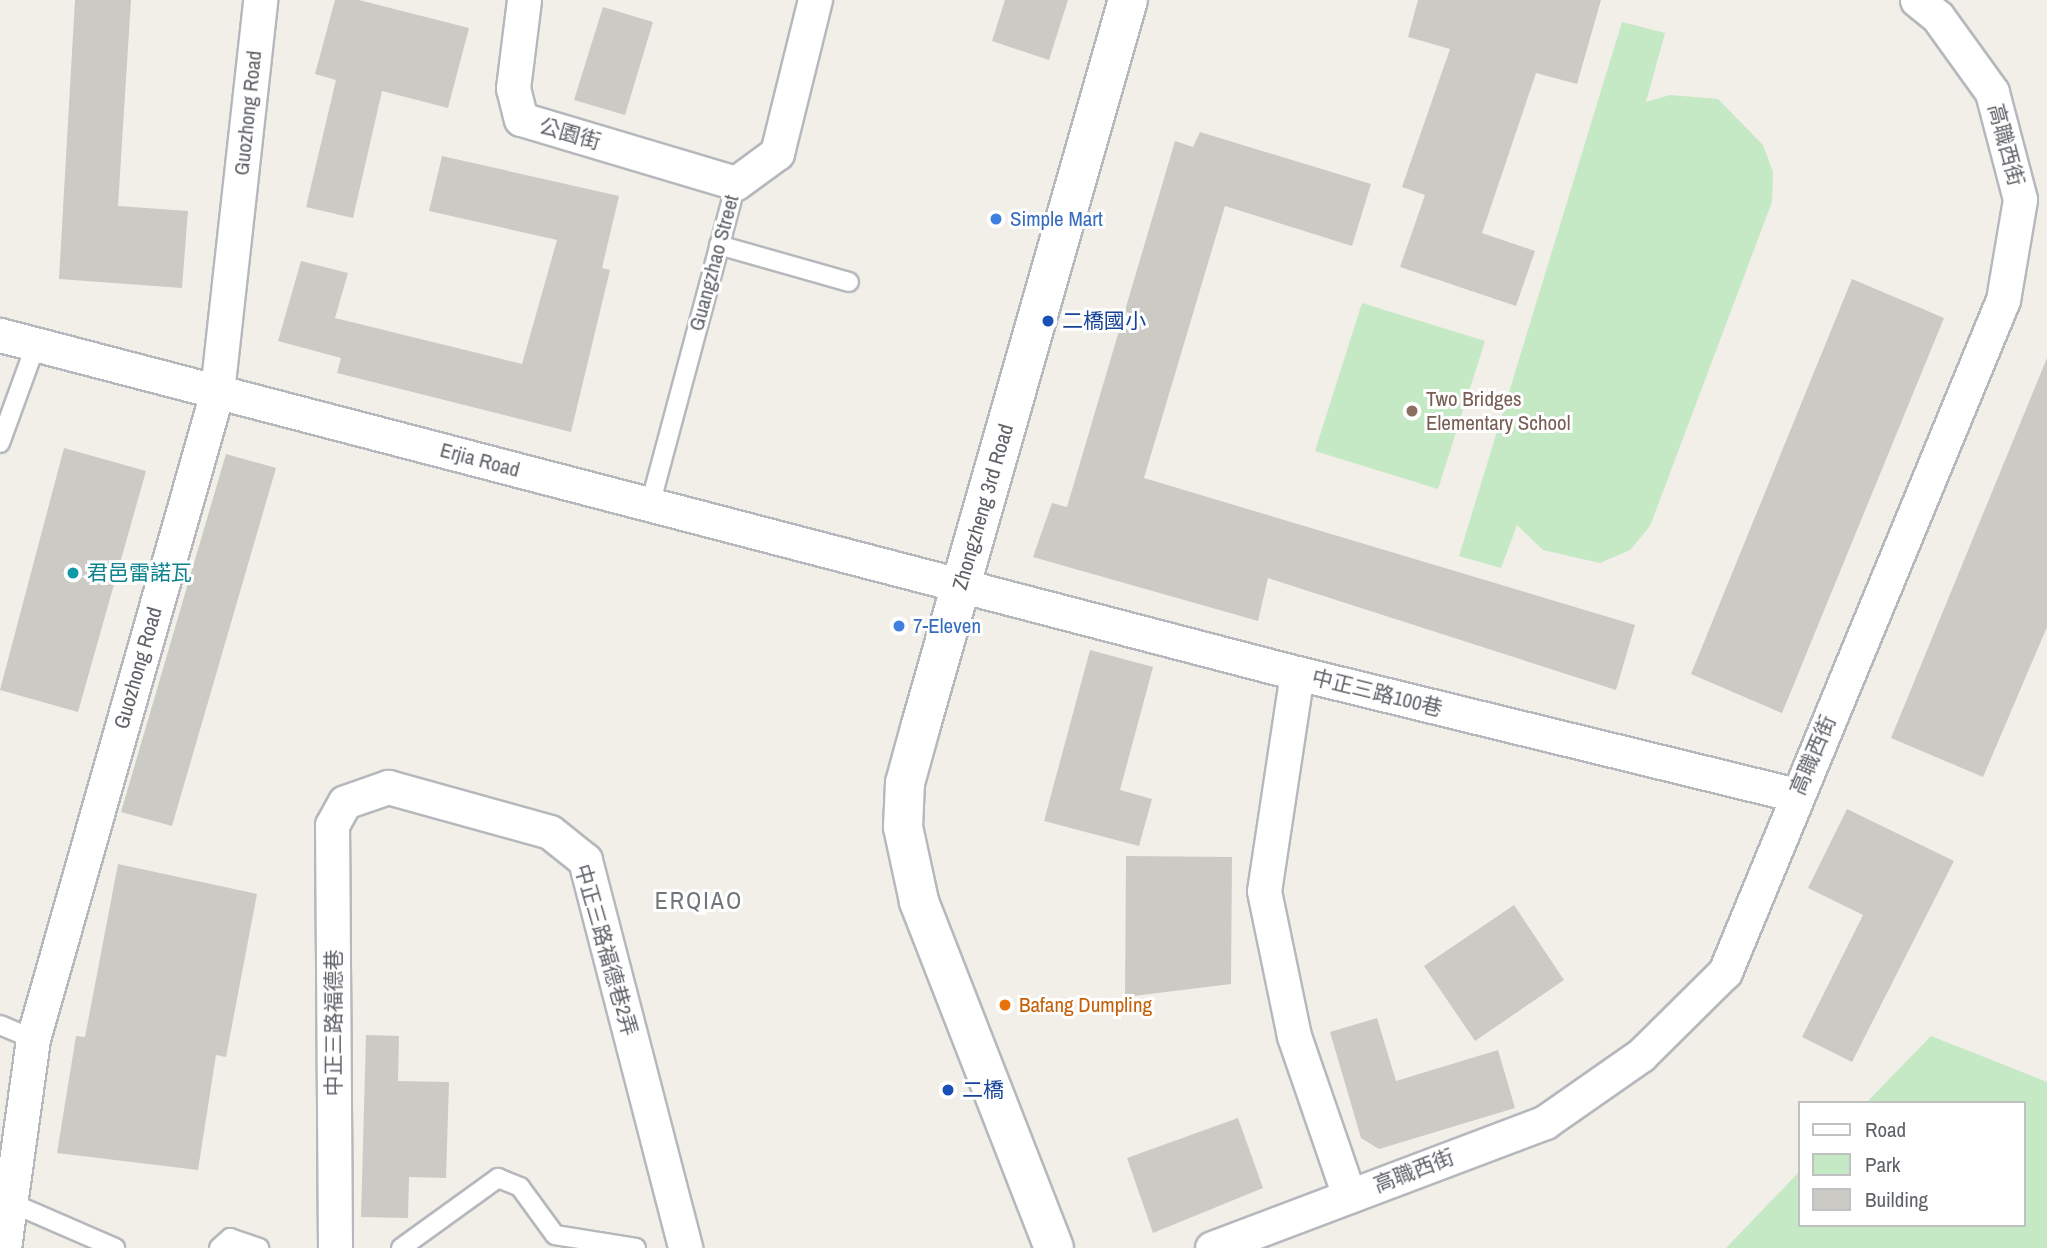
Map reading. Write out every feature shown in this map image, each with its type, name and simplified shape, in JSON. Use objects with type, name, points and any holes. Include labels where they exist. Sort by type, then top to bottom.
[{"type":"street","name":"Guozhong Road","points":[[4,1248],[7,1200],[33,1039],[217,392],[260,0]]},
{"type":"street","name":"公園街","points":[[524,0],[513,88],[521,120],[736,183]]},
{"type":"street","name":"Guangzhao Street","points":[[736,183],[777,153],[815,0]]},
{"type":"street","name":"Zhongzheng 3rd Road","points":[[1054,1248],[908,870],[905,783],[1128,0]]},
{"type":"street","name":"高職西街","points":[[1212,1248],[1545,1122],[1641,1055],[1724,972],[2003,300],[2020,199],[1992,92],[1938,17],[1917,0]]},
{"type":"street","name":"Erjia Road","points":[[0,335],[960,585]]},
{"type":"street","name":"中正三路100巷","points":[[960,585],[1297,673],[1796,795]]},
{"type":"street","points":[[1297,673],[1264,891],[1294,1036],[1349,1196]]},
{"type":"street","name":"中正三路福德巷2弄","points":[[345,802],[388,787],[550,832],[584,860],[685,1248]]},
{"type":"street","name":"中正三路福德巷","points":[[335,1248],[332,825],[345,802]]},
{"type":"lane","name":"Guangzhao Street","points":[[650,505],[736,183]]},
{"type":"lane","points":[[719,246],[849,282]]},
{"type":"lane","points":[[0,443],[36,344]]},
{"type":"lane","points":[[0,1025],[33,1039]]},
{"type":"lane","points":[[401,1248],[498,1178],[520,1187],[555,1235],[636,1248]]},
{"type":"lane","points":[[7,1200],[115,1248]]},
{"type":"lane","points":[[219,1248],[230,1238],[259,1248]]},
{"type":"green space","points":[[1622,22],[1665,33],[1646,102],[1670,95],[1718,99],[1763,145],[1773,172],[1772,202],[1650,526],[1630,550],[1600,563],[1543,550],[1517,525],[1501,568],[1459,556]]},
{"type":"green space","points":[[1362,303],[1485,341],[1438,489],[1315,451]]},
{"type":"green space","points":[[1931,1036],[2047,1082],[2047,1248],[1726,1248],[1798,1173],[1798,1227],[2026,1227],[2026,1101],[1868,1101]]},
{"type":"building","points":[[75,0],[131,0],[118,206],[188,211],[182,288],[59,279]]},
{"type":"building","points":[[335,0],[359,0],[469,28],[448,108],[382,91],[353,218],[306,207],[336,80],[315,74]]},
{"type":"building","points":[[1005,0],[1068,0],[1049,60],[992,41]]},
{"type":"building","points":[[1418,0],[1601,0],[1577,84],[1536,73],[1482,233],[1535,251],[1516,306],[1400,267],[1425,195],[1402,187],[1450,49],[1408,37]]},
{"type":"building","points":[[603,7],[653,22],[625,115],[574,100]]},
{"type":"building","points":[[1200,132],[1371,184],[1352,246],[1225,206],[1144,478],[1635,625],[1616,690],[1268,578],[1258,621],[1033,557],[1052,503],[1067,507],[1175,141],[1193,147]]},
{"type":"building","points":[[442,156],[619,196],[602,268],[610,270],[571,432],[337,373],[341,358],[278,341],[301,261],[348,273],[335,318],[522,364],[557,240],[429,211]]},
{"type":"building","points":[[1852,279],[1944,318],[1782,713],[1691,674]]},
{"type":"building","points":[[2047,358],[2047,627],[1983,777],[1891,738]]},
{"type":"building","name":"君邑雷諾瓦","points":[[64,448],[146,471],[78,712],[0,690]]},
{"type":"building","points":[[226,454],[276,468],[172,826],[121,812]]},
{"type":"building","points":[[1090,650],[1153,667],[1120,790],[1152,799],[1139,846],[1044,821]]},
{"type":"building","points":[[1847,809],[1954,861],[1852,1062],[1802,1037],[1863,915],[1808,888]]},
{"type":"building","points":[[1126,856],[1232,857],[1231,984],[1125,997]]},
{"type":"building","points":[[118,864],[257,894],[226,1057],[216,1055],[198,1170],[57,1153],[76,1036],[85,1037]]},
{"type":"building","points":[[1514,905],[1564,980],[1475,1041],[1424,966]]},
{"type":"building","points":[[1377,1018],[1396,1081],[1498,1050],[1515,1108],[1379,1149],[1361,1138],[1330,1032]]},
{"type":"building","points":[[366,1035],[399,1036],[398,1081],[449,1082],[446,1178],[409,1177],[408,1218],[361,1217]]},
{"type":"building","points":[[1238,1118],[1263,1188],[1153,1233],[1127,1158]]},
{"type":"place","name":"Simple Mart","points":[[996,219]]},
{"type":"place","name":"二橋國小","points":[[1048,321]]},
{"type":"place","name":"Two Bridges Elementary School","points":[[1412,411]]},
{"type":"place","name":"君邑雷諾瓦","points":[[73,573]]},
{"type":"place","name":"7-Eleven","points":[[899,626]]},
{"type":"place","name":"Bafang Dumpling","points":[[1005,1005]]},
{"type":"place","name":"二橋","points":[[948,1090]]},
{"type":"district","name":"ERQIAO","points":[[699,901]]}]
